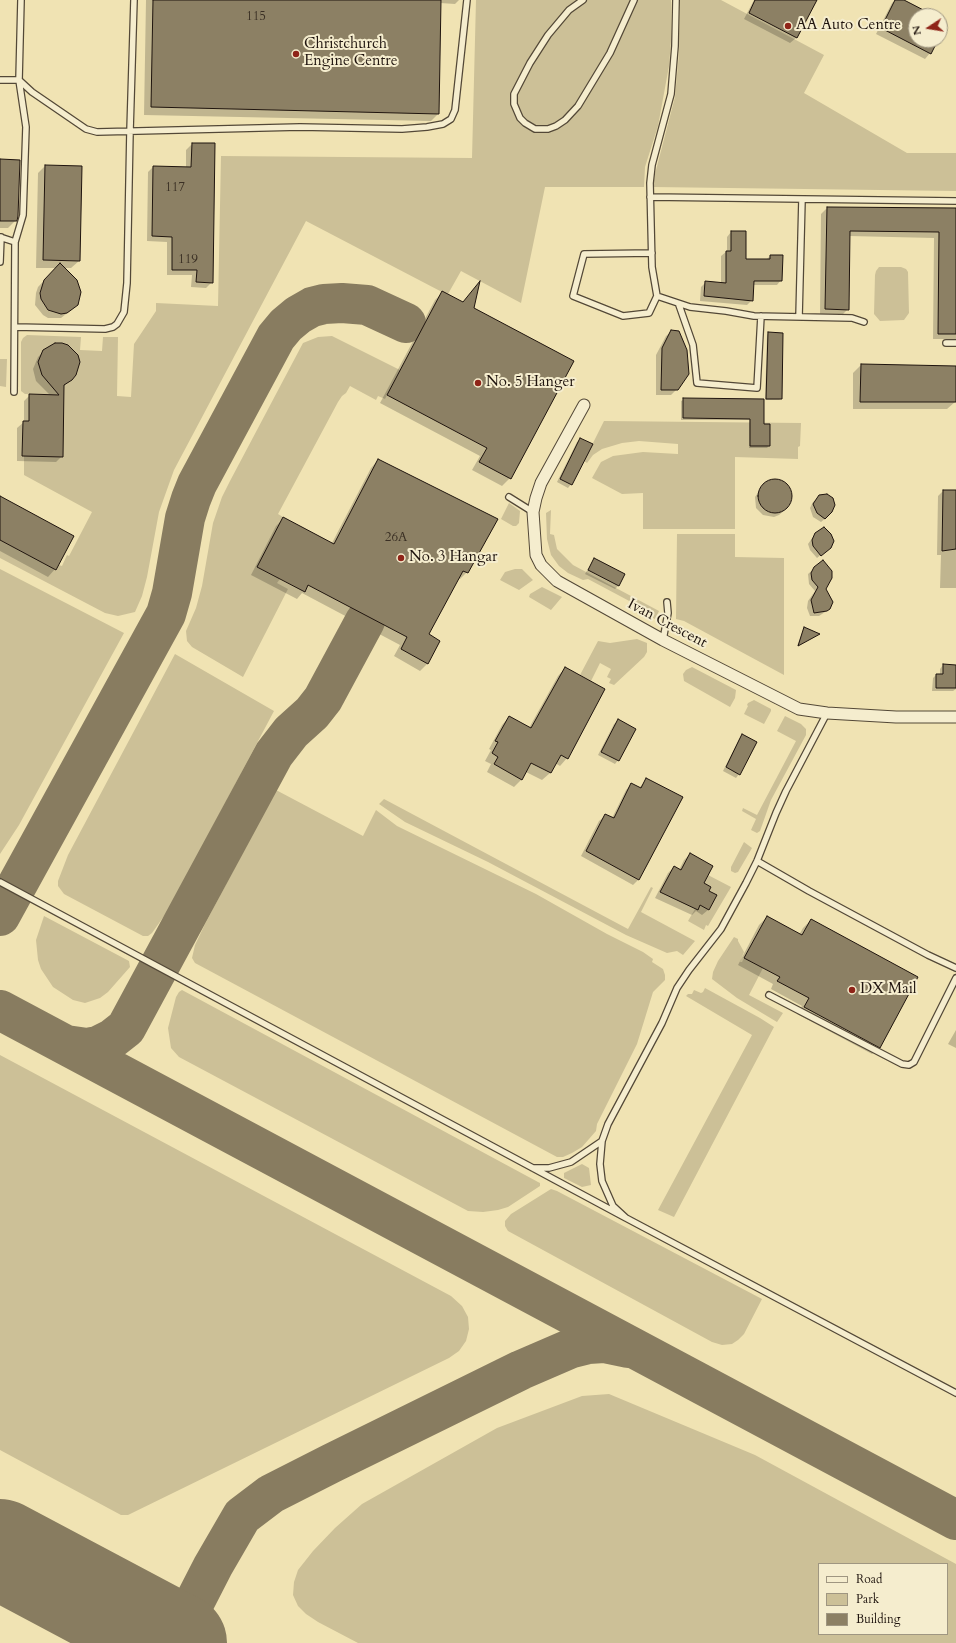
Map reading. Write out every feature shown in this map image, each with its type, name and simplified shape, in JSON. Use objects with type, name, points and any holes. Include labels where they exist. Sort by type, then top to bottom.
[{"type":"street","name":"Ivan Crescent","points":[[584,405],[541,483],[533,512],[536,555],[541,565],[549,575],[557,581],[663,640],[787,704],[811,712],[827,714],[896,717],[956,717]]},
{"type":"lane","points":[[14,392],[15,242],[23,215],[26,127],[19,80],[21,0]]},
{"type":"lane","points":[[15,327],[106,329],[113,327],[120,320],[125,307],[127,283],[134,0]]},
{"type":"lane","points":[[0,80],[19,80],[32,92],[86,129],[97,132],[300,126],[402,129],[443,124],[451,119],[455,110],[467,0]]},
{"type":"lane","points":[[583,0],[569,10],[548,34],[530,63],[514,94],[514,104],[520,118],[535,128],[548,129],[556,126],[565,120],[578,106],[610,53],[634,0]]},
{"type":"lane","points":[[652,253],[584,254],[573,296],[623,316],[649,313],[657,296],[652,267],[652,253],[650,197],[652,165],[670,94],[675,46],[676,0]]},
{"type":"lane","points":[[650,197],[956,201]]},
{"type":"lane","points":[[799,317],[802,199]]},
{"type":"lane","points":[[0,262],[0,237],[15,242]]},
{"type":"lane","points":[[657,296],[690,308],[761,316],[852,318],[864,322]]},
{"type":"lane","points":[[679,305],[693,344],[697,383],[757,388],[761,316]]},
{"type":"lane","points":[[946,343],[956,343]]},
{"type":"lane","points":[[509,497],[533,512]]},
{"type":"lane","points":[[663,640],[668,612],[667,602]]},
{"type":"lane","points":[[626,1218],[613,1206],[602,1181],[600,1164],[602,1141],[608,1124],[662,1023],[677,988],[688,970],[721,929],[757,861],[782,798],[827,714]]},
{"type":"lane","points":[[757,861],[828,902],[928,955],[956,968]]},
{"type":"lane","points":[[0,882],[166,970],[530,1168],[956,1393]]},
{"type":"lane","points":[[769,995],[902,1064],[909,1065],[914,1062],[956,978]]},
{"type":"lane","points":[[530,1168],[549,1168],[571,1162],[602,1141]]},
{"type":"green space","points":[[476,0],[671,0],[671,41],[669,66],[658,126],[645,167],[644,187],[545,187],[521,303],[461,271],[448,294],[442,292],[306,221],[174,470],[159,512],[147,577],[142,596],[135,612],[118,616],[105,613],[0,558],[0,540],[56,570],[59,565],[62,566],[67,555],[69,556],[92,512],[24,475],[24,456],[63,457],[63,395],[25,394],[21,391],[21,342],[23,338],[27,335],[81,337],[80,350],[102,351],[103,337],[118,337],[117,396],[131,397],[134,344],[156,311],[156,303],[218,306],[221,156],[472,158]]},
{"type":"green space","points":[[680,0],[721,0],[824,55],[804,93],[907,153],[956,153],[956,191],[653,187],[675,97],[679,53]]},
{"type":"green space","points":[[879,267],[901,267],[906,269],[908,272],[909,313],[904,320],[880,321],[874,314],[875,275]]},
{"type":"green space","points":[[332,336],[400,370],[385,399],[378,396],[376,400],[350,386],[338,402],[278,514],[283,517],[258,567],[280,579],[277,583],[288,589],[243,677],[192,647],[187,641],[186,631],[196,608],[202,586],[213,523],[222,497],[230,481],[303,343],[318,337]]},
{"type":"green space","points":[[0,359],[7,359],[6,387],[0,386]]},
{"type":"green space","points":[[604,421],[801,423],[798,459],[735,457],[735,529],[643,529],[643,493],[622,494],[592,478],[601,462],[613,456],[643,452],[678,454],[678,444],[639,441],[622,443],[602,449],[593,455],[587,463],[584,461]]},
{"type":"green space","points":[[509,503],[520,511],[519,523],[516,526],[513,526],[501,519]]},
{"type":"green space","points":[[551,510],[550,534],[554,535],[557,549],[573,565],[659,611],[655,619],[636,609],[633,603],[588,579],[583,580],[568,573],[559,566],[551,555],[547,539],[546,513]]},
{"type":"green space","points":[[677,534],[735,534],[735,557],[784,558],[784,675],[684,621],[676,619]]},
{"type":"green space","points":[[0,569],[124,633],[19,825],[0,854]]},
{"type":"green space","points":[[515,569],[522,569],[533,580],[519,590],[500,580],[505,572]]},
{"type":"green space","points":[[542,587],[562,597],[551,610],[529,597],[530,594]]},
{"type":"green space","points":[[637,639],[647,643],[647,652],[644,657],[614,685],[609,683],[611,679],[607,677],[611,669],[600,663],[591,681],[580,675],[598,641],[610,643]]},
{"type":"green space","points":[[175,654],[274,711],[169,909],[152,933],[148,936],[143,936],[64,894],[58,886],[58,881],[68,855]]},
{"type":"green space","points":[[692,667],[736,690],[735,698],[730,707],[684,681],[683,674],[686,670]]},
{"type":"green space","points":[[754,700],[771,709],[764,724],[744,714],[748,703]]},
{"type":"green space","points":[[785,716],[801,724],[806,729],[806,735],[771,800],[760,831],[757,833],[751,830],[756,819],[742,811],[743,808],[757,815],[796,741],[777,731]]},
{"type":"green space","points":[[276,790],[363,836],[376,810],[397,826],[536,894],[607,934],[643,952],[653,959],[652,962],[663,969],[665,980],[653,992],[637,1044],[597,1124],[596,1131],[582,1147],[563,1157],[557,1157],[195,963],[192,958],[195,945]]},
{"type":"green space","points":[[384,799],[628,929],[651,887],[653,888],[641,912],[695,941],[683,955],[677,951],[667,953],[626,935],[488,862],[405,822],[379,804]]},
{"type":"green space","points":[[744,842],[752,848],[738,872],[735,873],[731,871],[731,867]]},
{"type":"green space","points":[[708,875],[731,887],[708,926],[706,925],[704,930],[688,921],[695,909],[698,910],[700,905],[709,910],[716,896],[709,891],[711,887],[704,883]]},
{"type":"green space","points":[[44,916],[129,961],[130,967],[108,992],[100,998],[85,1003],[73,1000],[53,987],[41,969],[38,960],[36,940]]},
{"type":"green space","points":[[734,937],[738,939],[744,952],[740,962],[742,962],[744,958],[763,968],[749,995],[783,1013],[777,1022],[737,998],[712,979],[713,972],[718,961]]},
{"type":"green space","points":[[705,988],[774,1027],[674,1217],[658,1210],[752,1035],[686,996],[688,994],[692,994],[694,990],[701,993]]},
{"type":"green space","points":[[182,990],[540,1183],[540,1186],[508,1207],[483,1212],[468,1211],[179,1057],[171,1048],[168,1028],[176,997]]},
{"type":"green space","points":[[0,1055],[451,1296],[462,1306],[468,1317],[469,1329],[466,1341],[459,1351],[449,1358],[128,1515],[121,1515],[0,1450]]},
{"type":"green space","points":[[582,1164],[589,1168],[591,1185],[582,1187],[564,1178],[564,1173]]},
{"type":"green space","points":[[551,1189],[762,1299],[744,1334],[732,1344],[722,1345],[712,1342],[508,1231],[505,1226],[505,1221],[511,1214]]},
{"type":"green space","points":[[609,1394],[755,1455],[956,1564],[956,1643],[358,1643],[318,1622],[306,1614],[298,1606],[293,1595],[294,1582],[298,1570],[313,1551],[335,1528],[362,1504],[497,1428],[582,1396]]},
{"type":"building","name":"Christchurch Engine Centre","points":[[153,0],[441,0],[439,114],[151,107]]},
{"type":"building","name":"AA Auto Centre","points":[[755,0],[817,0],[797,38],[749,13]]},
{"type":"building","points":[[895,0],[904,0],[920,8],[908,8],[908,42],[881,28]]},
{"type":"building","points":[[919,48],[934,48],[931,54]]},
{"type":"building","points":[[192,143],[215,143],[213,283],[196,282],[197,270],[172,270],[172,237],[152,236],[153,166],[191,167]]},
{"type":"building","points":[[0,159],[20,160],[17,221],[0,221]]},
{"type":"building","points":[[45,165],[82,166],[80,261],[43,260]]},
{"type":"building","points":[[827,207],[956,208],[956,334],[938,334],[939,232],[850,231],[849,310],[825,309]]},
{"type":"building","points":[[731,231],[746,231],[746,259],[770,259],[770,255],[783,255],[782,281],[754,281],[753,301],[704,296],[705,281],[726,283],[726,251],[731,251]]},
{"type":"building","points":[[60,263],[77,280],[81,292],[78,305],[67,313],[61,314],[48,310],[41,299],[40,293],[44,280]]},
{"type":"building","name":"No. 5 Hanger","points":[[480,281],[474,308],[574,361],[511,479],[479,462],[487,448],[387,395],[442,291],[463,302]]},
{"type":"building","points":[[671,330],[679,331],[687,350],[689,374],[678,390],[661,390],[662,348]]},
{"type":"building","points":[[768,332],[783,333],[782,399],[766,399]]},
{"type":"building","points":[[55,343],[68,345],[78,355],[80,362],[76,375],[72,380],[64,385],[63,457],[22,456],[23,421],[29,421],[29,394],[59,395],[42,375],[38,362],[43,350]]},
{"type":"building","points":[[861,364],[956,366],[956,402],[860,402]]},
{"type":"building","points":[[683,398],[764,399],[764,424],[770,424],[770,446],[750,446],[750,419],[683,418]]},
{"type":"building","points":[[580,438],[593,444],[572,485],[560,479]]},
{"type":"building","name":"No. 3 Hangar","points":[[378,459],[498,519],[468,573],[463,571],[429,634],[440,641],[428,664],[401,649],[407,637],[308,585],[305,592],[257,567],[283,517],[334,544]]},
{"type":"building","points":[[772,479],[778,479],[782,480],[789,486],[792,496],[791,503],[785,510],[778,513],[772,513],[768,512],[761,506],[758,499],[758,493],[759,489],[765,482]]},
{"type":"building","points":[[943,490],[956,490],[956,549],[942,551]]},
{"type":"building","points":[[827,494],[833,498],[835,505],[832,512],[825,519],[817,513],[813,504],[819,495]]},
{"type":"building","points":[[0,496],[74,536],[56,570],[0,540]]},
{"type":"building","points":[[824,527],[831,534],[834,541],[831,548],[821,556],[813,546],[812,540],[815,533]]},
{"type":"building","points":[[594,558],[625,574],[619,586],[588,570]]},
{"type":"building","points":[[823,560],[832,571],[832,578],[826,589],[833,602],[830,609],[827,611],[814,613],[811,600],[818,587],[812,580],[811,573],[814,567]]},
{"type":"building","points":[[804,627],[820,634],[798,646]]},
{"type":"building","points":[[943,664],[956,665],[956,688],[936,688],[936,674],[943,674]]},
{"type":"building","points":[[565,667],[605,689],[568,759],[561,755],[551,773],[531,763],[522,780],[494,764],[498,757],[492,753],[498,742],[495,741],[509,716],[531,728]]},
{"type":"building","points":[[618,719],[636,729],[619,761],[601,752]]},
{"type":"building","points":[[742,734],[757,742],[740,775],[726,767]]},
{"type":"building","points":[[646,778],[683,797],[639,880],[586,851],[605,814],[614,818],[631,783],[641,788]]},
{"type":"building","points":[[690,853],[713,866],[704,883],[711,887],[709,891],[717,895],[709,910],[700,905],[698,910],[660,892],[674,866],[681,870]]},
{"type":"building","name":"DX Mail","points":[[767,916],[802,935],[811,919],[918,977],[880,1048],[804,1007],[809,998],[777,981],[780,977],[744,958]]},
{"type":"taxiway","points":[[0,916],[166,614],[172,593],[185,518],[191,499],[197,484],[276,337],[286,325],[298,315],[312,307],[324,304],[342,303],[367,305],[406,323]]},
{"type":"taxiway","points":[[66,1045],[87,1048],[98,1046],[112,1039],[126,1028],[274,754],[291,732],[312,713],[323,699],[365,621]]},
{"type":"taxiway","points":[[0,1010],[956,1520]]},
{"type":"taxiway","points":[[196,1643],[192,1622],[193,1605],[213,1566],[242,1516],[271,1494],[521,1370],[572,1348],[588,1344],[604,1343],[628,1348]]},
{"type":"runway","points":[[0,1549],[177,1643]]},
{"type":"place","name":"AA Auto Centre","points":[[788,26]]},
{"type":"place","name":"Christchurch Engine Centre","points":[[296,54]]},
{"type":"place","name":"No. 5 Hanger","points":[[478,383]]},
{"type":"place","name":"No. 3 Hangar","points":[[401,558]]},
{"type":"place","name":"DX Mail","points":[[852,990]]}]
